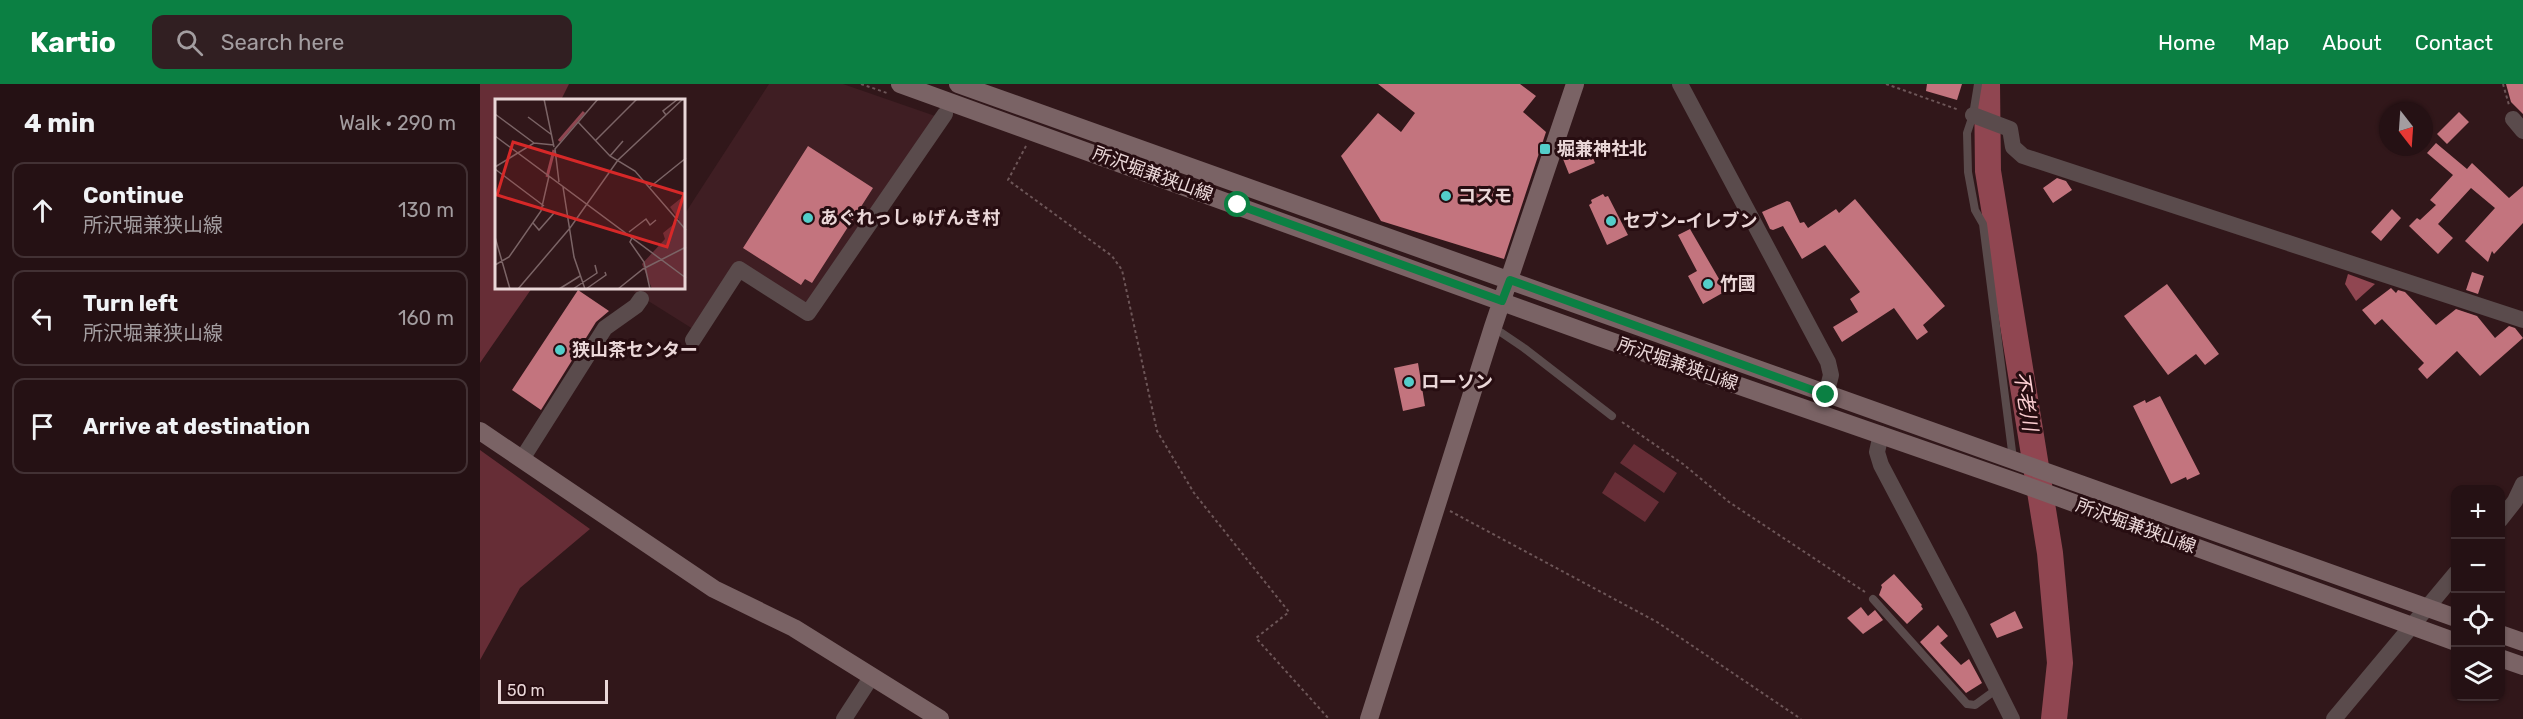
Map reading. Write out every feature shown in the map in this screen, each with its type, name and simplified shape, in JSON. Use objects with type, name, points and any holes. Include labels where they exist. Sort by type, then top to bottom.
[{"type":"main road","name":"所沢堀兼狭山線","points":[[900,84],[1502,301],[2019,483],[2451,640]]},
{"type":"main road","name":"所沢堀兼狭山線","points":[[958,84],[1510,280],[2015,463],[2451,616]]},
{"type":"main road","points":[[1369,719],[1493,327],[1575,84]]},
{"type":"main road","points":[[480,431],[714,589],[794,628],[873,675],[940,719]]},
{"type":"main road","points":[[2505,636],[2523,642]]},
{"type":"main road","points":[[2505,660],[2523,666]]},
{"type":"street","points":[[1680,84],[1828,362],[1831,375],[1826,395]]},
{"type":"street","points":[[693,340],[739,269],[808,313],[945,114]]},
{"type":"street","points":[[1973,115],[2010,129],[2013,147],[2023,156],[2523,320]]},
{"type":"street","points":[[522,459],[605,328],[636,306],[641,299]]},
{"type":"street","points":[[1881,434],[1877,452],[1881,465],[2012,719]]},
{"type":"street","points":[[2505,514],[2515,501],[2523,484]]},
{"type":"street","points":[[2334,719],[2451,579]]},
{"type":"street","points":[[844,719],[873,675]]},
{"type":"lane","points":[[1978,84],[1973,115],[1967,133],[1968,172],[1975,210],[1983,224],[2015,463]]},
{"type":"lane","points":[[1493,327],[1612,416]]},
{"type":"lane","points":[[1873,599],[1967,704],[1975,705],[1997,689]]},
{"type":"path","points":[[1886,84],[1973,115]]},
{"type":"path","points":[[2503,84],[2518,125]]},
{"type":"path","points":[[1034,131],[1008,180],[1112,256],[1122,270],[1156,431],[1194,494],[1289,612],[1256,638],[1329,719]]},
{"type":"path","points":[[1612,416],[1683,464],[1729,502],[1842,575],[1873,599]]},
{"type":"path","points":[[1438,505],[1657,622],[1801,719]]},
{"type":"shaded area","points":[[480,84],[569,84],[562,99],[495,99],[495,290],[531,290],[480,363]]},
{"type":"shaded area","points":[[769,84],[843,84],[938,117],[809,304],[736,263],[693,329],[634,292],[636,290],[686,290],[686,212]]},
{"type":"shaded area","points":[[2348,274],[2375,284],[2356,301],[2345,284]]},
{"type":"shaded area","points":[[1634,444],[1677,473],[1664,493],[1620,463]]},
{"type":"shaded area","points":[[480,450],[590,529],[520,588],[480,660]]},
{"type":"shaded area","points":[[1615,472],[1659,502],[1645,522],[1602,493]]},
{"type":"building","name":"コスモ","points":[[1378,84],[1520,84],[1536,96],[1523,112],[1546,132],[1504,259],[1381,221],[1341,156],[1378,113],[1401,132],[1415,113]]},
{"type":"building","points":[[1927,84],[1962,84],[1957,100],[1926,91]]},
{"type":"building","points":[[2506,84],[2523,84],[2523,114],[2511,102]]},
{"type":"building","points":[[2459,112],[2469,122],[2447,144],[2437,134]]},
{"type":"building","points":[[2436,143],[2467,169],[2472,163],[2509,198],[2523,186],[2523,223],[2494,254],[2492,251],[2488,262],[2465,241],[2495,208],[2471,188],[2438,224],[2453,238],[2438,254],[2409,226],[2417,218],[2420,220],[2436,205],[2430,200],[2453,175],[2431,156],[2433,156],[2433,146]]},
{"type":"building","name":"あぐれっしゅげんき村","points":[[808,146],[873,188],[812,283],[805,279],[801,285],[743,248]]},
{"type":"building","points":[[1589,148],[1595,163],[1569,174],[1563,159]]},
{"type":"building","points":[[2057,178],[2066,181],[2072,190],[2053,203],[2043,188]]},
{"type":"building","points":[[1603,194],[1605,197],[1608,196],[1628,235],[1607,245],[1589,205],[1592,203],[1591,200]]},
{"type":"building","points":[[1855,199],[1945,306],[1923,325],[1928,332],[1917,340],[1894,308],[1842,342],[1833,327],[1858,312],[1850,299],[1860,292],[1825,245],[1802,259],[1783,226],[1770,229],[1762,212],[1787,201],[1790,202],[1800,223],[1804,222],[1808,228],[1836,209],[1839,213]]},
{"type":"building","points":[[2392,209],[2401,218],[2381,241],[2371,232]]},
{"type":"building","points":[[1690,229],[1726,291],[1703,304],[1688,276],[1697,271],[1678,235]]},
{"type":"building","points":[[2472,272],[2484,276],[2478,294],[2466,290]]},
{"type":"building","points":[[2167,284],[2219,354],[2205,365],[2196,354],[2168,375],[2124,316]]},
{"type":"building","points":[[2391,288],[2396,293],[2398,290],[2405,292],[2436,325],[2456,309],[2477,316],[2495,338],[2509,326],[2515,328],[2523,338],[2480,376],[2457,351],[2427,379],[2418,369],[2424,363],[2382,319],[2375,325],[2362,310]]},
{"type":"building","name":"狭山茶センター","points":[[578,290],[609,311],[596,322],[541,410],[512,390]]},
{"type":"building","name":"ローソン","points":[[1418,363],[1425,406],[1403,411],[1394,368]]},
{"type":"building","points":[[2160,396],[2200,474],[2171,484],[2133,406]]},
{"type":"building","points":[[1894,574],[1922,605],[1923,609],[1907,624],[1879,595],[1881,585]]},
{"type":"building","points":[[1861,607],[1868,616],[1875,610],[1883,620],[1863,634],[1847,618]]},
{"type":"building","points":[[2015,611],[2023,628],[1997,638],[1990,624]]},
{"type":"building","points":[[1938,625],[1948,636],[1940,643],[1961,665],[1969,659],[1982,683],[1966,693],[1920,642]]},
{"type":"waterway","name":"不老川","points":[[1987,84],[1988,171],[2050,553],[2060,663],[2054,719]]},
{"type":"place","name":"堀兼神社北","points":[[1545,149]]},
{"type":"place","name":"コスモ","points":[[1446,196]]},
{"type":"place","name":"あぐれっしゅげんき村","points":[[808,218]]},
{"type":"place","name":"セブン-イレブン","points":[[1611,221]]},
{"type":"place","name":"竹國","points":[[1708,284]]},
{"type":"place","name":"狭山茶センター","points":[[560,350]]},
{"type":"place","name":"ローソン","points":[[1409,382]]},
{"type":"route","points":[[1238,205],[1502,301],[1510,280],[1826,395]]}]
